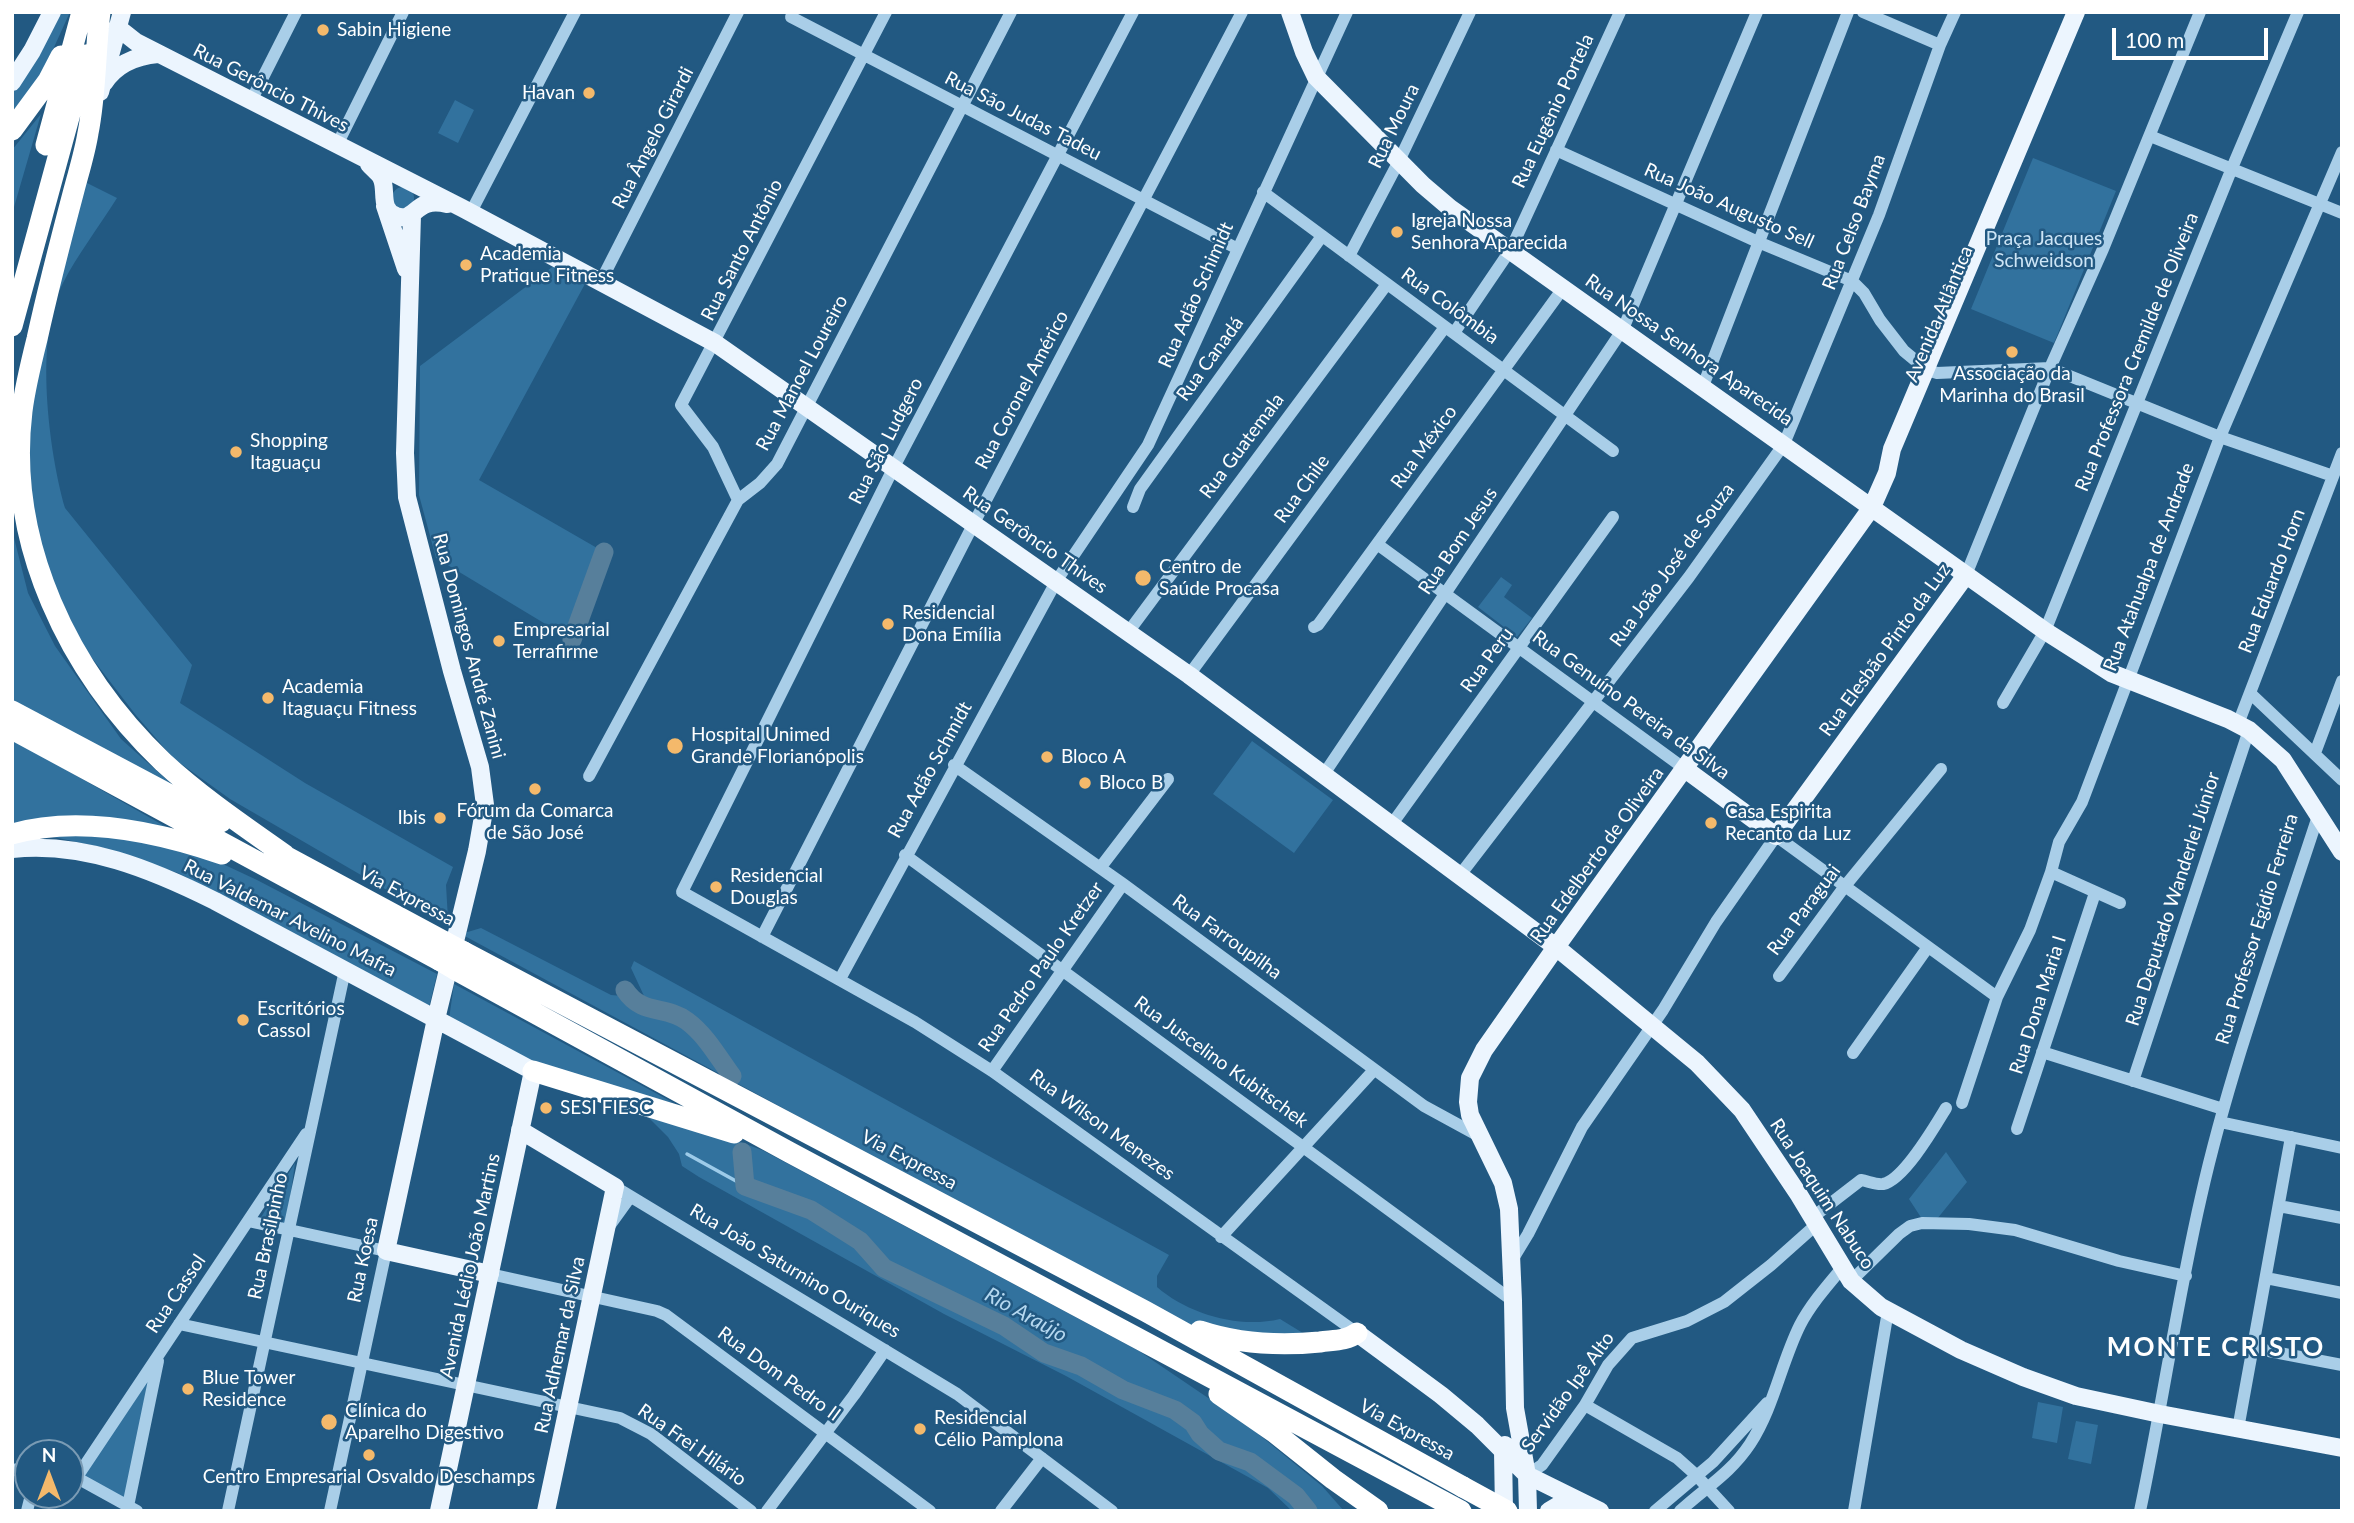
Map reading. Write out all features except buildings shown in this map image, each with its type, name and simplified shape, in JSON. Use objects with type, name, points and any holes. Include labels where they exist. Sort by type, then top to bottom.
[{"type":"highway","points":[[99,12],[89,132],[47,295],[24,399],[19,452],[24,518],[44,585],[58,618],[82,661],[119,713],[140,738],[188,784],[283,865]]},
{"type":"highway","points":[[12,326],[99,12]]},
{"type":"highway","points":[[12,130],[48,81],[80,18]]},
{"type":"highway","points":[[12,271],[80,18]]},
{"type":"highway","points":[[12,378],[47,295]]},
{"type":"highway","points":[[12,711],[283,865]]},
{"type":"highway","points":[[12,729],[283,865]]},
{"type":"highway","points":[[14,838],[57,827],[114,827],[156,834],[283,865]]},
{"type":"highway","name":"Via Expressa","points":[[283,865],[451,956],[1145,1311],[1506,1511]]},
{"type":"highway","name":"Via Expressa","points":[[451,956],[789,1152],[1460,1511]]},
{"type":"highway","points":[[533,1071],[686,1117],[789,1152]]},
{"type":"highway","points":[[1145,1311],[1225,1339],[1245,1342],[1293,1344],[1346,1339],[1357,1333]]},
{"type":"highway","points":[[1161,1351],[1378,1511]]},
{"type":"main road","points":[[12,82],[52,12]]},
{"type":"main road","name":"Rua Nossa Senhora Aparecida","points":[[1290,12],[1304,52],[1317,77],[1437,198],[1872,507]]},
{"type":"main road","name":"Avenida Atlântica","points":[[2043,106],[2076,12]]},
{"type":"main road","name":"Avenida Atlântica","points":[[1872,507],[2043,106],[2087,12]]},
{"type":"main road","points":[[89,132],[120,20]]},
{"type":"main road","name":"Rua Gerôncio Thives","points":[[120,20],[136,42],[158,54],[467,210],[715,343],[1189,674],[1556,947]]},
{"type":"main road","points":[[109,59],[120,47],[136,42]]},
{"type":"main road","points":[[101,89],[109,75],[123,64],[146,55],[158,54]]},
{"type":"main road","points":[[364,159],[382,178],[385,201],[409,279]]},
{"type":"main road","points":[[416,210],[421,192],[410,181],[391,183],[385,201],[393,215],[400,217],[416,210],[428,201],[467,210]]},
{"type":"main road","name":"Rua Domingos André Zanini","points":[[416,210],[409,279],[405,453],[407,497],[452,671],[478,757],[484,792],[484,814],[477,851],[436,1019]]},
{"type":"main road","name":"Rua Professor Egídio Ferreira","points":[[1872,507],[2045,631],[2100,667],[2127,681],[2244,727],[2283,760],[2318,816]]},
{"type":"main road","name":"Rua Edelberto de Oliveira","points":[[1515,1408],[1507,1197],[1470,1115],[1468,1089],[1475,1066],[1556,947],[1872,507]]},
{"type":"main road","name":"Rua Elesbão Pinto da Luz","points":[[1776,836],[1966,575]]},
{"type":"main road","name":"Rua Genuíno Pereira da Silva","points":[[1685,769],[1776,836]]},
{"type":"main road","points":[[2318,816],[2342,852]]},
{"type":"main road","name":"Rua Valdemar Avelino Mafra","points":[[14,838],[111,859],[164,877],[215,901],[533,1071]]},
{"type":"main road","name":"Rua Joaquim Nabuco","points":[[1556,947],[1697,1063],[1736,1103],[1815,1220],[1847,1274],[1867,1296],[1888,1311],[1961,1350],[2052,1388],[2098,1402],[2342,1448]]},
{"type":"main road","name":"Rua Koesa","points":[[386,1251],[436,1019]]},
{"type":"main road","name":"Avenida Lédio João Martins","points":[[439,1511],[533,1071]]},
{"type":"main road","name":"Rua João Saturnino Ouriques","points":[[520,1130],[621,1194]]},
{"type":"main road","name":"Rua Adhemar da Silva","points":[[546,1511],[607,1228],[621,1194]]},
{"type":"main road","points":[[386,1251],[489,1274]]},
{"type":"main road","name":"Rua Wilson Menezes","points":[[1357,1333],[1477,1425],[1506,1443],[1527,1475],[1600,1511]]},
{"type":"main road","points":[[1506,1511],[1503,1484],[1506,1443],[1515,1408]]},
{"type":"main road","points":[[1515,1408],[1527,1475],[1528,1511]]},
{"type":"main road","points":[[1477,1425],[1491,1460],[1495,1511]]},
{"type":"main road","points":[[1503,1484],[1527,1475]]},
{"type":"main road","points":[[1549,1511],[1559,1505],[1582,1503]]},
{"type":"street","points":[[251,101],[296,12]]},
{"type":"street","points":[[337,145],[403,12]]},
{"type":"street","points":[[467,210],[575,12]]},
{"type":"street","name":"Rua Ângelo Girardi","points":[[601,281],[738,12]]},
{"type":"street","name":"Rua Santo Antônio","points":[[738,500],[713,447],[681,406],[886,12]]},
{"type":"street","name":"Rua Manoel Loureiro","points":[[589,776],[738,500],[772,471],[808,406],[1011,12]]},
{"type":"street","name":"Rua São Ludgero","points":[[682,892],[894,467],[1133,12]]},
{"type":"street","name":"Rua Coronel Américo","points":[[762,937],[974,523],[1242,12]]},
{"type":"street","name":"Rua Adão Schimidt","points":[[1057,580],[1149,445],[1347,12]]},
{"type":"street","name":"Rua Moura","points":[[1349,256],[1399,161],[1470,12]]},
{"type":"street","name":"Rua Eugênio Portela","points":[[1450,330],[1511,249],[1620,12]]},
{"type":"street","name":"Rua Bom Jesus","points":[[1324,774],[1623,329],[1756,12]]},
{"type":"street","points":[[1703,386],[1848,12]]},
{"type":"street","points":[[1863,12],[1940,45]]},
{"type":"street","name":"Rua Celso Bayma","points":[[1784,444],[1879,215],[1940,45],[1955,12]]},
{"type":"street","name":"Rua Elesbão Pinto da Luz","points":[[1966,575],[2200,12]]},
{"type":"street","name":"Rua Professora Cremilde de Oliveira","points":[[2003,703],[2045,631],[2298,12]]},
{"type":"street","name":"Rua São Judas Tadeu","points":[[790,17],[1238,249]]},
{"type":"street","points":[[2150,136],[2342,213]]},
{"type":"street","name":"Rua João Augusto Sell","points":[[1556,150],[1758,242],[1852,281],[1864,293],[1894,339],[1915,362],[1932,371]]},
{"type":"street","name":"Rua Atahualpa de Andrade","points":[[1962,1103],[1997,997],[2026,939],[2059,842],[2082,802],[2220,437],[2342,152]]},
{"type":"street","name":"Rua Colômbia","points":[[1264,192],[1613,451]]},
{"type":"street","name":"Rua Canadá","points":[[1133,507],[1140,489],[1322,236]]},
{"type":"street","name":"Rua Guatemala","points":[[1129,631],[1387,284]]},
{"type":"street","name":"Rua México","points":[[1314,627],[1564,287]]},
{"type":"street","name":"Rua Chile","points":[[1189,674],[1450,330]]},
{"type":"street","points":[[1932,371],[2050,368],[2330,483],[2342,494]]},
{"type":"street","name":"Rua João José de Souza","points":[[1460,875],[1689,577],[1784,444]]},
{"type":"street","points":[[1149,445],[1165,454]]},
{"type":"street","name":"Rua Eduardo Horn","points":[[2244,727],[2250,693],[2342,453]]},
{"type":"street","name":"Rua Peru","points":[[1392,824],[1613,517]]},
{"type":"street","name":"Rua Genuíno Pereira da Silva","points":[[1377,544],[1685,769]]},
{"type":"street","name":"Rua Adão Schmidt","points":[[839,979],[1057,580]]},
{"type":"street","points":[[2315,753],[2342,681]]},
{"type":"street","points":[[2250,693],[2342,780]]},
{"type":"street","name":"Rua Deputado Wanderlei Júnior","points":[[2133,1081],[2244,727]]},
{"type":"street","name":"Rua Farroupilha","points":[[954,765],[1123,884],[1424,1106],[1479,1136]]},
{"type":"street","name":"Rua Paraguai","points":[[1779,976],[1845,886],[1941,769]]},
{"type":"street","points":[[1100,868],[1168,779]]},
{"type":"street","name":"Rua Professor Egídio Ferreira","points":[[2140,1511],[2201,1199],[2222,1115],[2318,816]]},
{"type":"street","name":"Rua Elesbão Pinto da Luz","points":[[1511,1262],[1528,1234],[1582,1126],[1776,836]]},
{"type":"street","name":"Rua Genuíno Pereira da Silva","points":[[1776,836],[1997,997]]},
{"type":"street","name":"Rua Juscelino Kubitschek","points":[[905,855],[1513,1301]]},
{"type":"street","points":[[2051,872],[2120,903]]},
{"type":"street","name":"Rua Pedro Paulo Kretzer","points":[[992,1071],[1123,884]]},
{"type":"street","name":"Rua Wilson Menezes","points":[[682,892],[915,1022],[992,1071],[1357,1333]]},
{"type":"street","name":"Rua Dona Maria I","points":[[2017,1129],[2095,893]]},
{"type":"street","points":[[1853,1053],[1928,947]]},
{"type":"street","name":"Rua Brasilpinho","points":[[228,1511],[345,970]]},
{"type":"street","points":[[2042,1052],[2133,1081],[2222,1115],[2291,1137],[2342,1148]]},
{"type":"street","points":[[1221,1237],[1374,1070]]},
{"type":"street","name":"Servidão Ipê Alto","points":[[1527,1475],[1542,1465],[1608,1365],[1632,1338],[1686,1321],[1724,1302],[1861,1180],[1880,1185],[1892,1180],[1922,1147],[1946,1108]]},
{"type":"street","name":"Rua Cassol","points":[[84,1460],[159,1354],[311,1127]]},
{"type":"street","points":[[2238,1429],[2291,1137]]},
{"type":"street","name":"Rua João Saturnino Ouriques","points":[[621,1194],[957,1394],[1112,1511]]},
{"type":"street","points":[[2279,1206],[2342,1218]]},
{"type":"street","points":[[248,1221],[386,1251]]},
{"type":"street","points":[[1680,1511],[1707,1487],[1721,1479],[1741,1457],[1757,1432],[1774,1395],[1800,1326],[1821,1293],[1910,1226],[1922,1223],[1979,1225],[2015,1230],[2119,1261],[2186,1276]]},
{"type":"street","name":"Rua Koesa","points":[[330,1511],[386,1251]]},
{"type":"street","name":"Rua Dom Pedro II","points":[[489,1274],[666,1315],[930,1511]]},
{"type":"street","points":[[2266,1278],[2342,1293]]},
{"type":"street","points":[[1854,1511],[1888,1311]]},
{"type":"street","name":"Rua Frei Hilário","points":[[179,1324],[620,1418],[640,1427],[751,1511]]},
{"type":"street","points":[[2253,1348],[2342,1365]]},
{"type":"street","points":[[767,1511],[827,1433],[885,1350]]},
{"type":"street","points":[[84,1481],[131,1509],[159,1354]]},
{"type":"street","points":[[1656,1511],[1713,1462],[1774,1395]]},
{"type":"street","points":[[1584,1405],[1665,1451],[1696,1475],[1729,1511]]},
{"type":"street","points":[[1001,1511],[1042,1458]]},
{"type":"street","points":[[1333,1479],[1360,1511]]},
{"type":"green space","points":[[58,12],[70,12],[41,76],[12,117],[12,92],[27,71]]},
{"type":"green space","points":[[455,100],[474,110],[458,143],[438,133]]},
{"type":"green space","points":[[41,114],[12,214],[12,150]]},
{"type":"green space","name":"Praça Jacques Schweidson","points":[[2033,158],[2116,191],[2054,343],[1971,309]]},
{"type":"green space","points":[[83,181],[117,198],[74,263],[55,304]]},
{"type":"green space","points":[[399,187],[407,187],[414,194],[414,202],[407,209],[399,209],[392,202],[392,194]]},
{"type":"green space","points":[[555,265],[586,282],[479,480],[604,552],[572,640],[436,558],[419,495],[420,366]]},
{"type":"green space","points":[[51,320],[46,364],[47,395],[54,457],[65,508],[192,665],[180,703],[305,783],[453,867],[446,885],[448,919],[442,922],[230,799],[173,758],[85,649],[51,580],[35,537],[24,438]]},
{"type":"green space","points":[[12,530],[28,593],[55,646],[121,739],[176,788],[12,701]]},
{"type":"green space","points":[[1501,577],[1512,585],[1504,597],[1532,618],[1517,637],[1478,607]]},
{"type":"green space","points":[[12,739],[175,832],[12,826]]},
{"type":"green space","points":[[1252,741],[1333,800],[1294,853],[1213,794]]},
{"type":"green space","points":[[95,831],[195,851],[257,880],[437,974],[429,1007],[178,873],[100,847],[44,835]]},
{"type":"green space","points":[[481,928],[611,995],[645,998],[631,968],[634,961],[1169,1255],[1157,1276],[1157,1287],[1184,1305],[1199,1312],[1231,1320],[1264,1322],[1280,1319],[1311,1338],[1206,1329],[1173,1319],[461,934]]},
{"type":"green space","points":[[454,984],[674,1103],[555,1075],[449,1019]]},
{"type":"green space","points":[[649,1118],[729,1138],[762,1150],[1139,1351],[1245,1423],[1322,1486],[1344,1511],[1292,1511],[1268,1488],[1066,1376],[944,1314],[699,1177],[682,1166],[679,1154],[668,1137]]},
{"type":"green space","points":[[1946,1152],[1967,1182],[1937,1219],[1922,1219],[1909,1199]]},
{"type":"green space","points":[[295,1163],[286,1227],[258,1222]]},
{"type":"green space","points":[[152,1369],[125,1499],[84,1478],[84,1474]]},
{"type":"green space","points":[[2038,1402],[2063,1407],[2057,1443],[2032,1438]]},
{"type":"green space","points":[[2076,1421],[2098,1425],[2091,1464],[2068,1459]]},
{"type":"waterway","name":"Rio Araújo","points":[[572,640],[604,552]]},
{"type":"waterway","name":"Rio Araújo","points":[[625,990],[639,1004],[671,1013],[687,1021],[706,1040],[732,1076]]},
{"type":"waterway","name":"Rio Araújo","points":[[742,1152],[745,1186],[811,1210],[860,1241],[884,1268],[1004,1326],[1044,1353],[1081,1366],[1123,1390],[1175,1410],[1193,1423],[1200,1434],[1219,1451],[1250,1462],[1296,1496],[1308,1511]]},
{"type":"waterway","points":[[687,1154],[745,1186]]},
{"type":"place","name":"Sabin Higiene","points":[[323,30]]},
{"type":"place","name":"Havan","points":[[589,93]]},
{"type":"place","name":"Igreja Nossa Senhora Aparecida","points":[[1397,232]]},
{"type":"place","name":"Academia Pratique Fitness","points":[[466,265]]},
{"type":"place","name":"Associação da Marinha do Brasil","points":[[2012,352]]},
{"type":"place","name":"Shopping Itaguaçu","points":[[236,452]]},
{"type":"place","name":"Centro de Saúde Procasa","points":[[1143,578]]},
{"type":"place","name":"Residencial Dona Emília","points":[[888,624]]},
{"type":"place","name":"Empresarial Terrafirme","points":[[499,641]]},
{"type":"place","name":"Academia Itaguaçu Fitness","points":[[268,698]]},
{"type":"place","name":"Hospital Unimed Grande Florianópolis","points":[[675,746]]},
{"type":"place","name":"Bloco A","points":[[1047,757]]},
{"type":"place","name":"Bloco B","points":[[1085,783]]},
{"type":"place","name":"Fórum da Comarca de São José","points":[[535,789]]},
{"type":"place","name":"Ibis","points":[[440,818]]},
{"type":"place","name":"Casa Espirita Recanto da Luz","points":[[1711,823]]},
{"type":"place","name":"Residencial Douglas","points":[[716,887]]},
{"type":"place","name":"Escritórios Cassol","points":[[243,1020]]},
{"type":"place","name":"SESI FIESC","points":[[546,1108]]},
{"type":"place","name":"Blue Tower Residence","points":[[188,1389]]},
{"type":"place","name":"Clínica do Aparelho Digestivo","points":[[329,1422]]},
{"type":"place","name":"Residencial Célio Pamplona","points":[[920,1429]]},
{"type":"place","name":"Centro Empresarial Osvaldo Deschamps","points":[[369,1455]]},
{"type":"district","name":"MONTE CRISTO","points":[[2216,1348]]}]
